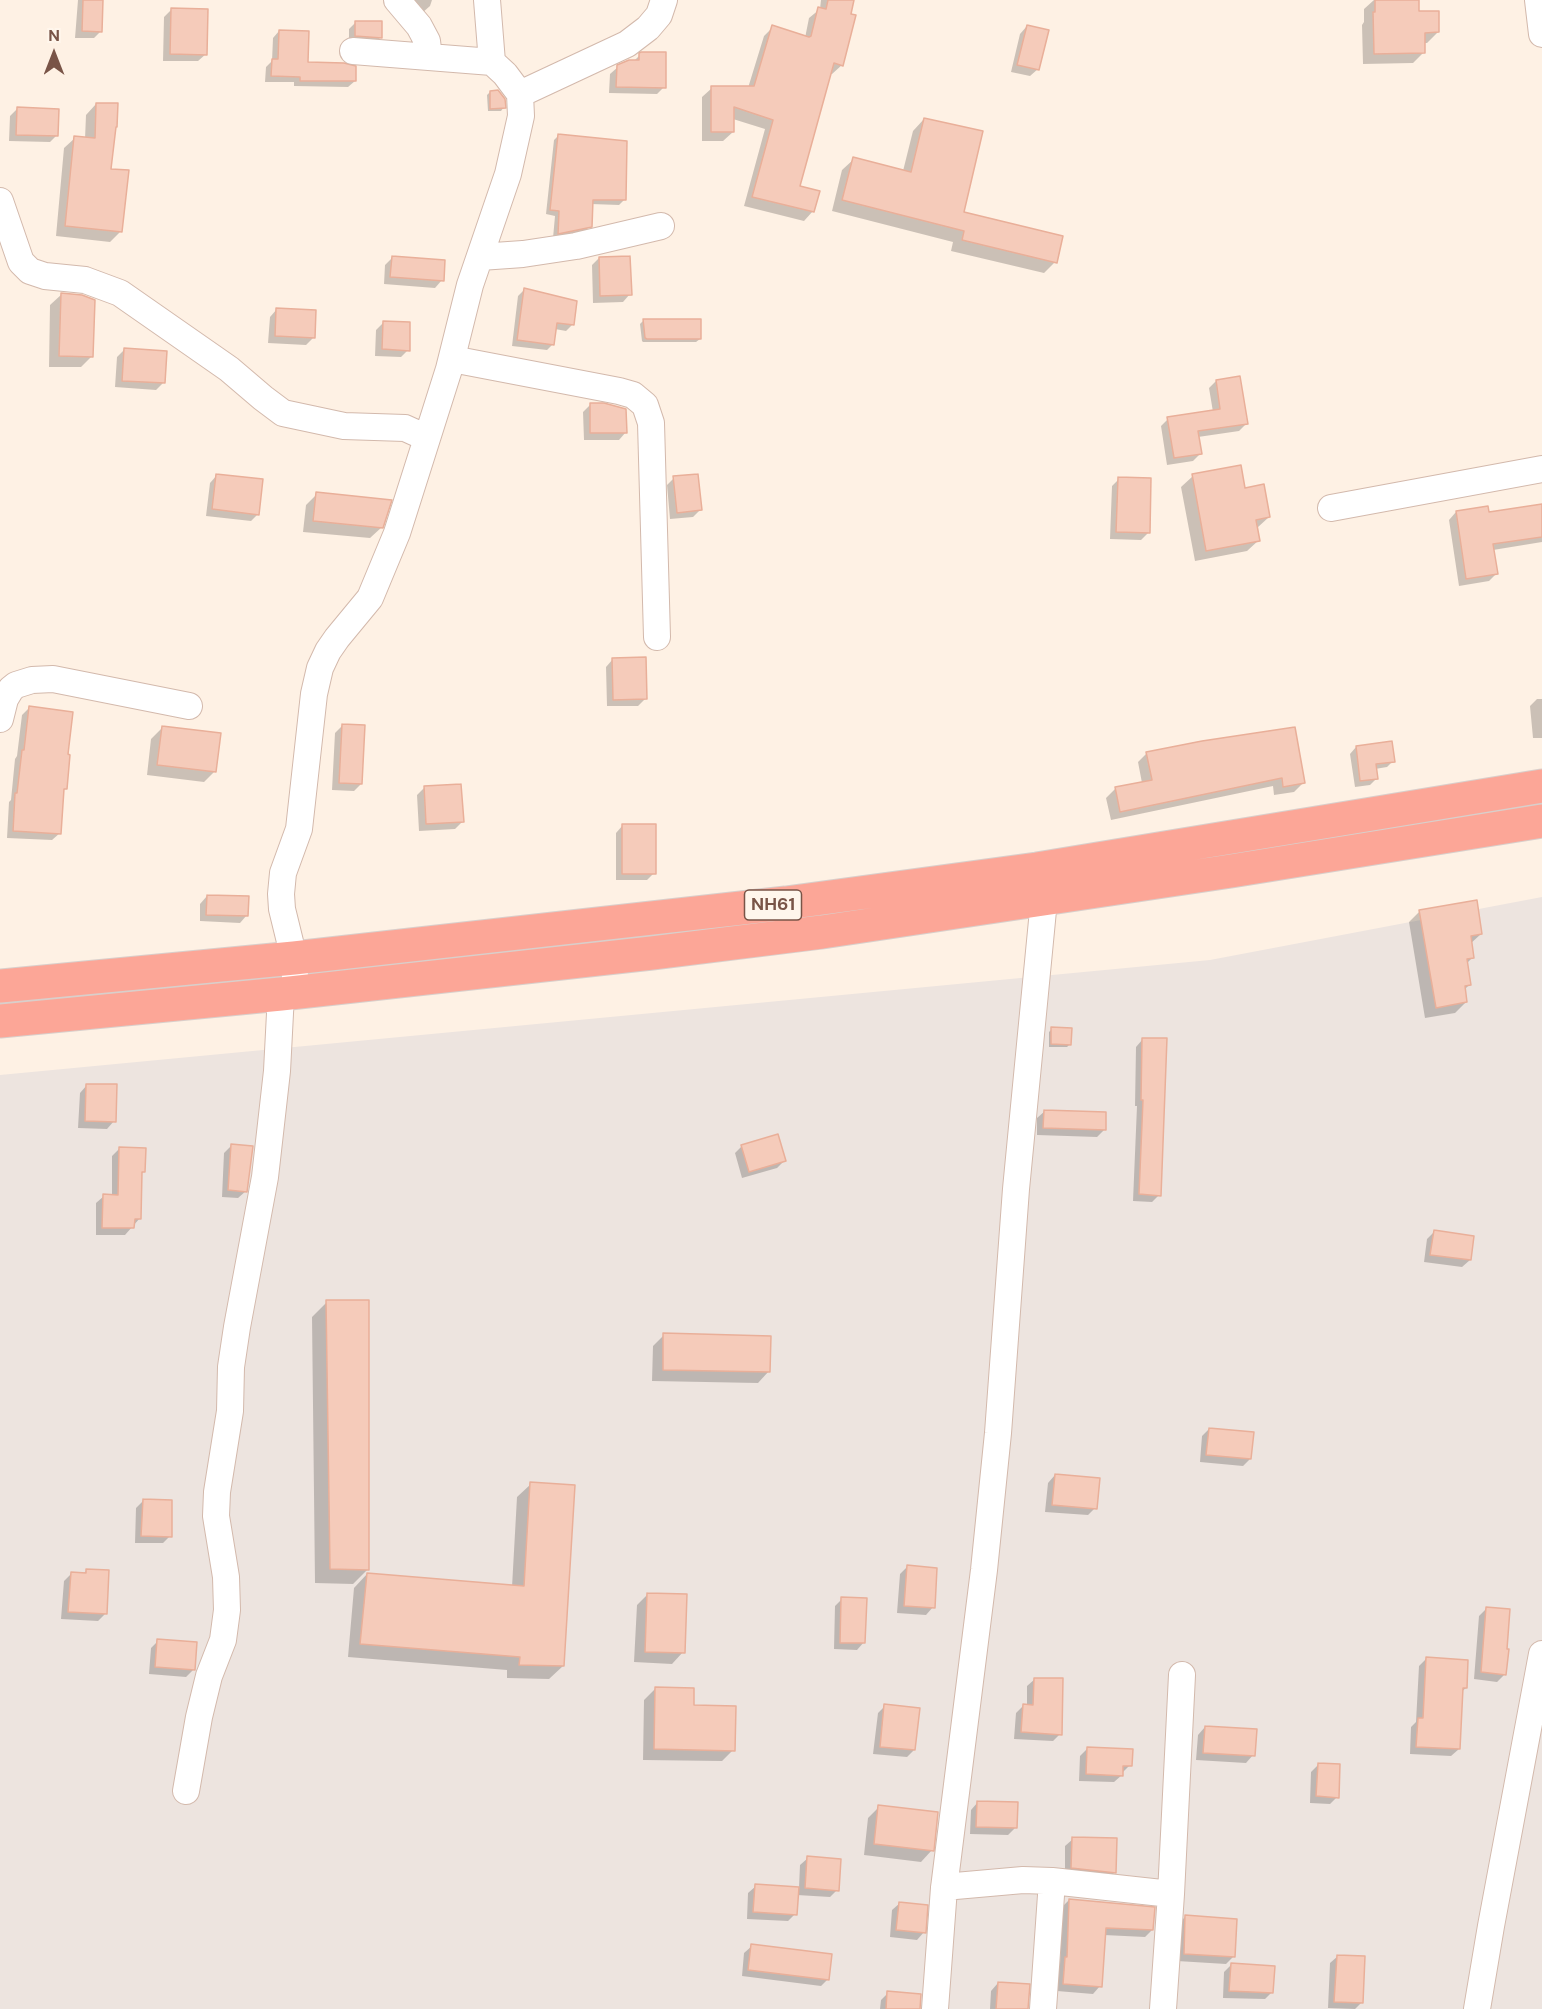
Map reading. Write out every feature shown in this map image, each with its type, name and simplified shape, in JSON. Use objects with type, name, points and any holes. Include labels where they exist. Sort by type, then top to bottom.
[{"type":"highway","name":"NH61","points":[[0,986],[294,958],[774,905],[1037,869],[1542,786]]},
{"type":"highway","name":"NH61","points":[[0,1021],[289,993],[822,932],[1044,900],[1542,821]]},
{"type":"street","points":[[397,0],[419,26],[427,40],[429,57]]},
{"type":"street","points":[[487,0],[492,62]]},
{"type":"street","points":[[520,94],[627,44],[648,28],[659,15],[664,0]]},
{"type":"street","points":[[1538,0],[1542,34]]},
{"type":"street","points":[[186,1791],[199,1717],[209,1676],[223,1640],[227,1610],[226,1577],[216,1516],[217,1492],[230,1411],[231,1367],[265,1177],[277,1071],[294,958],[282,909],[283,873],[299,829],[314,694],[328,651],[370,598],[397,533],[452,359],[470,285],[508,174],[521,116],[520,94],[505,74],[492,62],[353,51]]},
{"type":"street","points":[[0,201],[21,262],[30,272],[85,280],[120,293],[229,369],[283,413],[344,426],[405,428],[427,438]]},
{"type":"street","points":[[480,257],[523,254],[576,246],[661,226]]},
{"type":"street","points":[[452,359],[619,391],[633,395],[645,405],[651,423],[657,637]]},
{"type":"street","points":[[1331,508],[1542,469]]},
{"type":"street","points":[[0,719],[5,699],[11,689],[24,682],[38,679],[53,679],[189,706]]},
{"type":"street","points":[[935,2009],[944,1887],[984,1570],[997,1444],[1017,1178],[1044,900]]},
{"type":"street","points":[[1477,2009],[1542,1654]]},
{"type":"street","points":[[1163,2009],[1182,1675]]},
{"type":"street","points":[[944,1887],[1023,1880],[1053,1881],[1171,1894]]},
{"type":"street","points":[[1043,2009],[1053,1881]]},
{"type":"shaded area","points":[[1542,897],[1542,2009],[0,2009],[0,1075],[1210,960]]},
{"type":"building","points":[[83,0],[103,0],[102,32],[82,31]]},
{"type":"building","points":[[828,0],[854,0],[851,14],[856,15],[843,66],[834,63],[800,186],[820,191],[814,212],[752,197],[773,120],[734,107],[734,132],[711,132],[711,86],[754,86],[772,25],[809,37],[818,7],[826,9]]},
{"type":"building","points":[[1375,0],[1419,0],[1419,11],[1439,11],[1439,32],[1425,33],[1425,53],[1374,54]]},
{"type":"building","points":[[171,8],[208,9],[207,55],[170,54]]},
{"type":"building","points":[[355,21],[382,21],[382,38],[355,36]]},
{"type":"building","points":[[1027,25],[1049,30],[1039,70],[1017,65]]},
{"type":"building","points":[[279,30],[309,31],[308,62],[344,63],[356,66],[356,81],[300,81],[300,77],[271,76],[272,59],[278,59]]},
{"type":"building","points":[[641,52],[666,52],[666,88],[616,87],[617,65],[629,60],[639,60]]},
{"type":"building","points":[[498,90],[505,99],[506,108],[490,109],[490,91]]},
{"type":"building","points":[[96,103],[118,103],[111,169],[129,170],[122,232],[65,226],[74,136],[95,138]]},
{"type":"building","points":[[17,107],[59,109],[58,136],[16,135]]},
{"type":"building","points":[[924,118],[983,131],[964,212],[1063,236],[1057,263],[962,240],[964,231],[842,200],[853,157],[911,172]]},
{"type":"building","points":[[558,134],[627,141],[626,200],[593,200],[592,227],[558,234],[559,211],[550,210]]},
{"type":"building","points":[[392,256],[445,260],[444,281],[390,277]]},
{"type":"building","points":[[630,256],[632,295],[600,296],[599,257]]},
{"type":"building","points":[[524,288],[577,301],[574,325],[557,323],[554,345],[517,340]]},
{"type":"building","points":[[61,293],[82,295],[95,300],[93,357],[59,356]]},
{"type":"building","points":[[276,308],[316,310],[315,338],[275,336]]},
{"type":"building","points":[[643,319],[701,319],[701,339],[647,339]]},
{"type":"building","points":[[383,321],[410,322],[410,351],[382,349]]},
{"type":"building","points":[[124,348],[167,351],[165,383],[122,381]]},
{"type":"building","points":[[1240,376],[1248,424],[1198,431],[1202,454],[1174,458],[1167,417],[1220,409],[1216,380]]},
{"type":"building","points":[[590,403],[604,403],[626,409],[627,433],[590,433]]},
{"type":"building","points":[[1241,465],[1245,488],[1264,484],[1270,517],[1256,520],[1260,541],[1206,551],[1192,474]]},
{"type":"building","points":[[216,474],[263,479],[259,515],[212,509]]},
{"type":"building","points":[[698,474],[702,510],[677,513],[673,476]]},
{"type":"building","points":[[1118,477],[1151,478],[1150,533],[1116,532]]},
{"type":"building","points":[[316,492],[392,500],[383,528],[313,521]]},
{"type":"building","points":[[1542,504],[1542,537],[1493,544],[1498,574],[1466,579],[1456,511],[1488,506],[1489,512]]},
{"type":"building","points":[[646,657],[647,699],[613,700],[612,658]]},
{"type":"building","points":[[29,706],[73,712],[61,834],[13,831],[15,793],[17,793],[22,750],[24,750]]},
{"type":"building","points":[[342,724],[365,725],[362,784],[339,783]]},
{"type":"building","points":[[162,726],[221,733],[216,772],[157,765]]},
{"type":"building","points":[[1295,727],[1305,783],[1283,787],[1282,778],[1120,812],[1115,787],[1152,780],[1146,752]]},
{"type":"building","points":[[1392,741],[1395,762],[1376,764],[1378,779],[1360,781],[1356,746]]},
{"type":"building","points":[[461,784],[464,822],[426,824],[424,786]]},
{"type":"building","points":[[622,824],[656,824],[656,874],[622,874]]},
{"type":"building","points":[[207,895],[249,896],[248,916],[206,915]]},
{"type":"building","points":[[1477,900],[1482,934],[1471,936],[1474,958],[1467,959],[1471,985],[1465,986],[1467,1002],[1436,1008],[1419,910]]},
{"type":"building","points":[[1051,1027],[1072,1028],[1071,1045],[1051,1044]]},
{"type":"building","points":[[1142,1038],[1167,1038],[1161,1196],[1139,1194],[1143,1100],[1141,1100]]},
{"type":"building","points":[[86,1084],[117,1084],[116,1122],[85,1121]]},
{"type":"building","points":[[1044,1110],[1106,1112],[1106,1130],[1043,1128]]},
{"type":"building","points":[[778,1134],[786,1161],[749,1172],[741,1145]]},
{"type":"building","points":[[231,1144],[253,1146],[247,1192],[228,1190]]},
{"type":"building","points":[[119,1147],[146,1148],[145,1172],[142,1172],[141,1219],[135,1219],[134,1228],[102,1228],[103,1194],[118,1195]]},
{"type":"building","points":[[1434,1230],[1474,1236],[1471,1260],[1430,1255]]},
{"type":"building","points":[[326,1300],[369,1300],[369,1570],[330,1569]]},
{"type":"building","points":[[663,1333],[771,1336],[770,1372],[663,1370]]},
{"type":"building","points":[[1209,1428],[1254,1432],[1251,1459],[1206,1455]]},
{"type":"building","points":[[1055,1474],[1100,1478],[1097,1509],[1052,1505]]},
{"type":"building","points":[[530,1482],[575,1485],[564,1666],[519,1665],[520,1657],[360,1644],[367,1573],[524,1586]]},
{"type":"building","points":[[143,1499],[172,1500],[172,1537],[141,1536]]},
{"type":"building","points":[[907,1565],[937,1568],[935,1608],[904,1606]]},
{"type":"building","points":[[86,1569],[109,1570],[107,1614],[68,1612],[71,1572],[86,1573]]},
{"type":"building","points":[[647,1593],[687,1594],[685,1653],[645,1652]]},
{"type":"building","points":[[841,1597],[867,1598],[865,1643],[840,1643]]},
{"type":"building","points":[[1486,1607],[1510,1609],[1506,1675],[1481,1672]]},
{"type":"building","points":[[157,1639],[197,1642],[195,1670],[155,1667]]},
{"type":"building","points":[[1426,1657],[1468,1660],[1467,1688],[1463,1688],[1460,1749],[1416,1747],[1418,1718],[1423,1718]]},
{"type":"building","points":[[1034,1678],[1063,1678],[1062,1735],[1021,1732],[1023,1704],[1033,1705]]},
{"type":"building","points":[[655,1687],[694,1688],[694,1705],[736,1706],[735,1751],[654,1749]]},
{"type":"building","points":[[884,1704],[920,1708],[915,1750],[880,1747]]},
{"type":"building","points":[[1205,1726],[1257,1729],[1255,1756],[1203,1753]]},
{"type":"building","points":[[1087,1747],[1133,1749],[1132,1766],[1123,1766],[1123,1776],[1086,1774]]},
{"type":"building","points":[[1318,1763],[1340,1764],[1339,1798],[1316,1796]]},
{"type":"building","points":[[977,1801],[1018,1802],[1017,1828],[976,1827]]},
{"type":"building","points":[[878,1805],[938,1812],[934,1851],[874,1844]]},
{"type":"building","points":[[1072,1837],[1117,1838],[1116,1873],[1071,1868]]},
{"type":"building","points":[[807,1856],[841,1859],[839,1891],[805,1888]]},
{"type":"building","points":[[755,1884],[799,1887],[797,1915],[753,1912]]},
{"type":"building","points":[[1069,1899],[1155,1907],[1153,1930],[1106,1928],[1102,1987],[1063,1984],[1065,1957],[1067,1957]]},
{"type":"building","points":[[899,1902],[928,1905],[926,1933],[896,1930]]},
{"type":"building","points":[[1185,1915],[1237,1919],[1235,1957],[1184,1954]]},
{"type":"building","points":[[751,1944],[832,1954],[829,1980],[748,1970]]},
{"type":"building","points":[[1337,1955],[1365,1956],[1363,2003],[1334,2002]]},
{"type":"building","points":[[1231,1963],[1275,1966],[1273,1993],[1229,1991]]},
{"type":"building","points":[[998,1982],[1030,1984],[1028,2009],[996,2009]]},
{"type":"building","points":[[887,1991],[921,1994],[920,2009],[886,2009]]}]
